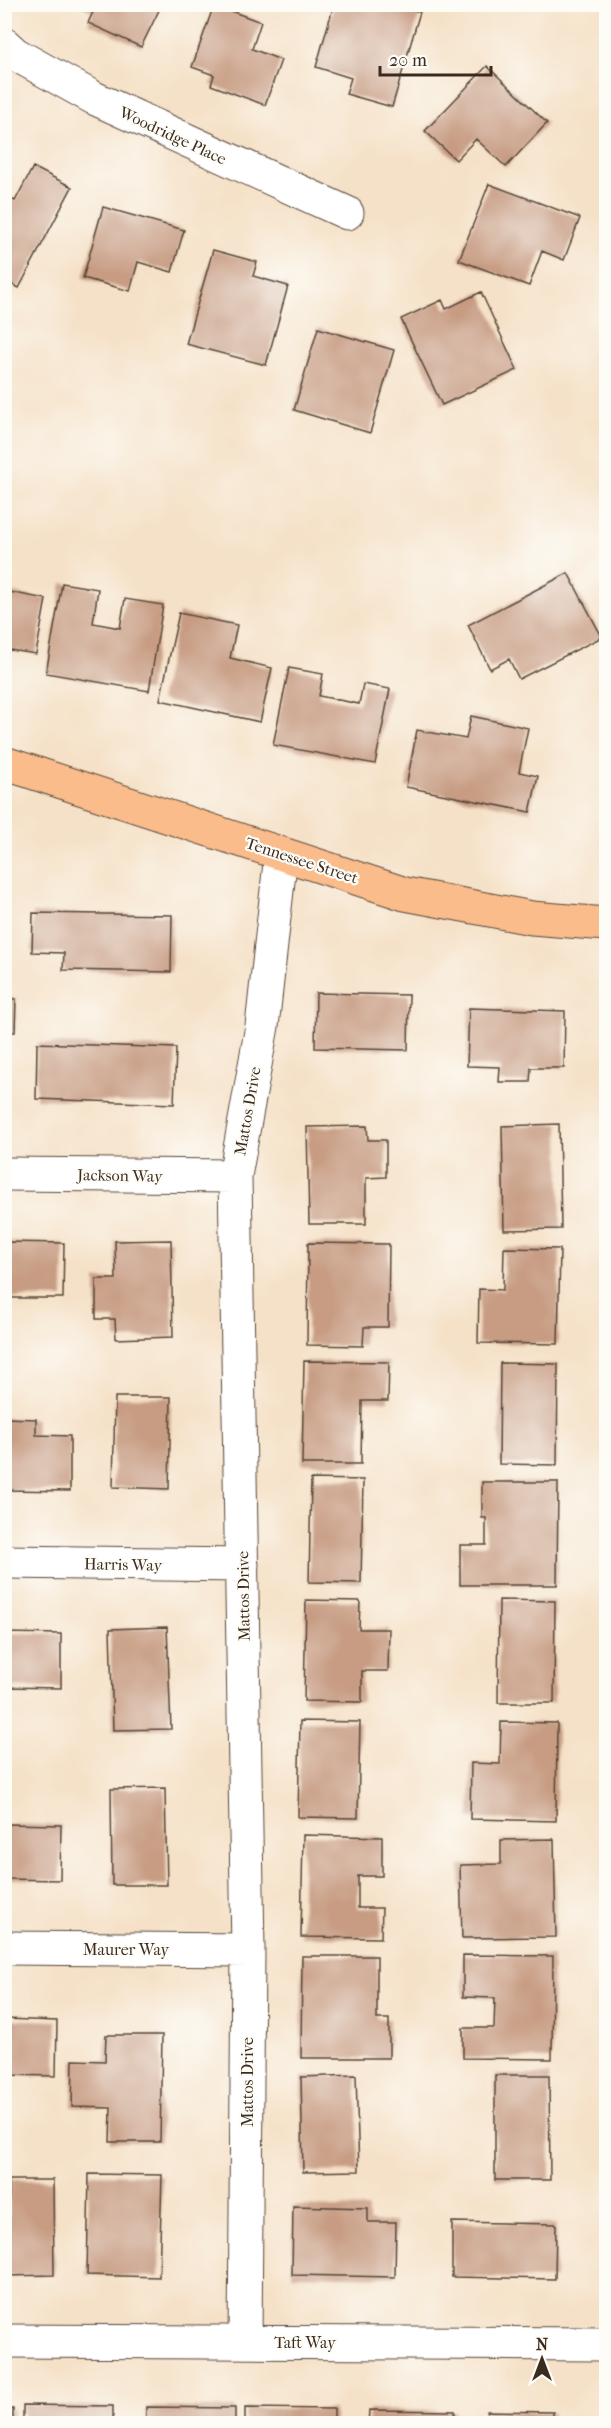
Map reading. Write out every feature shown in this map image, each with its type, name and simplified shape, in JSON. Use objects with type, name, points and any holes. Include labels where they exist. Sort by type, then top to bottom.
[{"type":"main road","name":"Tennessee Street","points":[[4,763],[405,894],[532,918],[606,924]]},
{"type":"street","name":"Woodridge Place","points":[[4,45],[15,54],[94,98],[347,213]]},
{"type":"street","name":"Mattos Drive","points":[[245,2342],[248,1950],[235,1176],[262,1026],[281,854]]},
{"type":"street","name":"Jackson Way","points":[[4,1174],[235,1176]]},
{"type":"street","name":"Harris Way","points":[[4,1562],[242,1565]]},
{"type":"street","name":"Maurer Way","points":[[4,1948],[248,1950]]},
{"type":"street","name":"Taft Way","points":[[4,2341],[606,2344]]},
{"type":"building","points":[[78,4],[157,4],[161,6],[141,47],[88,23],[93,12]]},
{"type":"building","points":[[334,4],[392,4],[420,12],[392,107],[346,94],[351,78],[316,67]]},
{"type":"building","points":[[214,5],[261,22],[252,49],[281,60],[265,105],[211,85],[214,75],[192,67]]},
{"type":"building","points":[[487,66],[547,123],[506,167],[476,139],[456,160],[425,131]]},
{"type":"building","points":[[33,167],[72,187],[19,288],[5,281],[5,196],[15,201]]},
{"type":"building","points":[[489,184],[580,218],[564,260],[542,251],[529,286],[459,260]]},
{"type":"building","points":[[103,207],[184,230],[172,272],[138,262],[130,291],[83,278]]},
{"type":"building","points":[[213,250],[257,262],[253,276],[288,286],[266,365],[186,344]]},
{"type":"building","points":[[481,292],[517,370],[442,405],[401,319],[442,300],[446,309]]},
{"type":"building","points":[[318,328],[394,350],[370,433],[294,410]]},
{"type":"building","points":[[568,573],[602,637],[519,679],[509,659],[490,669],[468,625]]},
{"type":"building","points":[[62,583],[98,589],[93,623],[120,628],[125,599],[163,605],[149,691],[46,673]]},
{"type":"building","points":[[4,591],[46,599],[36,654],[4,649]]},
{"type":"building","points":[[179,613],[237,625],[230,658],[272,668],[260,722],[160,700]]},
{"type":"building","points":[[289,668],[323,674],[319,696],[359,704],[363,684],[390,689],[375,764],[273,745]]},
{"type":"building","points":[[471,716],[528,728],[519,772],[538,776],[530,812],[406,787],[417,730],[466,739]]},
{"type":"building","points":[[33,913],[172,915],[171,972],[63,970],[64,953],[32,952]]},
{"type":"building","points":[[316,993],[409,995],[408,1050],[315,1048]]},
{"type":"building","points":[[4,998],[16,999],[15,1032],[4,1032]]},
{"type":"building","points":[[469,1008],[565,1011],[564,1068],[531,1068],[530,1082],[499,1082],[500,1067],[467,1066]]},
{"type":"building","points":[[37,1043],[176,1048],[174,1104],[36,1099]]},
{"type":"building","points":[[559,1124],[561,1229],[504,1230],[502,1126]]},
{"type":"building","points":[[367,1126],[368,1140],[386,1140],[386,1177],[366,1178],[366,1224],[309,1224],[307,1127]]},
{"type":"building","points":[[171,1240],[173,1337],[116,1339],[115,1319],[96,1319],[96,1279],[116,1279],[115,1241]]},
{"type":"building","points":[[4,1242],[64,1243],[63,1298],[4,1298]]},
{"type":"building","points":[[308,1243],[389,1244],[388,1327],[364,1327],[363,1346],[307,1345]]},
{"type":"building","points":[[504,1248],[560,1249],[558,1344],[478,1343],[479,1289],[503,1290]]},
{"type":"building","points":[[304,1361],[389,1362],[388,1401],[362,1401],[361,1464],[302,1464]]},
{"type":"building","points":[[500,1363],[558,1364],[557,1465],[499,1464]]},
{"type":"building","points":[[115,1397],[171,1397],[169,1489],[113,1487]]},
{"type":"building","points":[[4,1418],[36,1419],[36,1435],[70,1436],[70,1491],[4,1490]]},
{"type":"building","points":[[311,1479],[363,1480],[361,1583],[309,1582]]},
{"type":"building","points":[[482,1482],[558,1482],[557,1585],[460,1585],[460,1545],[486,1545],[486,1518],[482,1518]]},
{"type":"building","points":[[306,1600],[360,1601],[359,1629],[389,1629],[388,1671],[362,1671],[362,1702],[304,1701]]},
{"type":"building","points":[[499,1600],[555,1601],[554,1703],[498,1703]]},
{"type":"building","points":[[167,1627],[171,1729],[113,1730],[110,1629]]},
{"type":"building","points":[[4,1633],[61,1634],[61,1688],[4,1687]]},
{"type":"building","points":[[300,1721],[360,1722],[358,1818],[298,1817]]},
{"type":"building","points":[[501,1722],[557,1723],[556,1821],[470,1819],[471,1763],[500,1764]]},
{"type":"building","points":[[165,1788],[167,1885],[112,1885],[111,1789]]},
{"type":"building","points":[[4,1824],[61,1825],[60,1880],[4,1879]]},
{"type":"building","points":[[303,1835],[382,1837],[382,1876],[358,1876],[358,1908],[382,1908],[381,1938],[301,1937]]},
{"type":"building","points":[[554,1839],[556,1937],[462,1938],[460,1865],[501,1864],[501,1840]]},
{"type":"building","points":[[463,1955],[553,1956],[552,2059],[463,2058],[463,2028],[494,2028],[495,1998],[463,1997]]},
{"type":"building","points":[[302,1956],[377,1956],[377,2019],[389,2019],[389,2058],[301,2058]]},
{"type":"building","points":[[4,2019],[57,2021],[56,2076],[4,2075]]},
{"type":"building","points":[[106,2035],[162,2035],[160,2142],[110,2142],[111,2108],[72,2107],[73,2060],[105,2061]]},
{"type":"building","points":[[356,2075],[359,2171],[303,2172],[301,2077]]},
{"type":"building","points":[[495,2075],[549,2075],[550,2180],[495,2180]]},
{"type":"building","points":[[89,2174],[162,2175],[159,2277],[87,2275]]},
{"type":"building","points":[[9,2180],[53,2180],[54,2275],[4,2276],[4,2217],[9,2217]]},
{"type":"building","points":[[293,2206],[368,2208],[368,2222],[396,2222],[395,2277],[292,2275]]},
{"type":"building","points":[[452,2222],[556,2224],[555,2279],[452,2277]]},
{"type":"building","points":[[23,2405],[113,2406],[113,2424],[23,2424]]},
{"type":"building","points":[[146,2407],[235,2408],[235,2424],[146,2424]]},
{"type":"building","points":[[245,2408],[334,2409],[334,2424],[245,2424]]},
{"type":"building","points":[[4,2409],[13,2409],[13,2424],[4,2424]]},
{"type":"building","points":[[369,2410],[455,2411],[455,2424],[368,2424]]},
{"type":"building","points":[[487,2411],[553,2412],[553,2424],[486,2424]]}]
